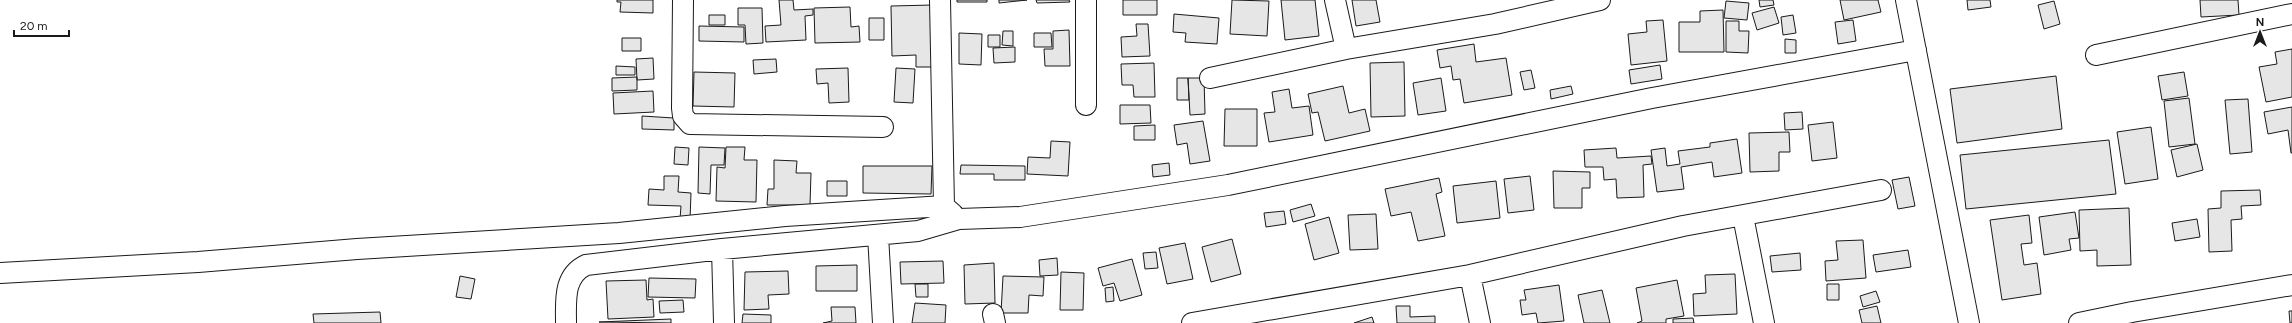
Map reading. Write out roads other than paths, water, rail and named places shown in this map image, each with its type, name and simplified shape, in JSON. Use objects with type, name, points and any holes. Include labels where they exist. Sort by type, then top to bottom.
[{"type":"street","points":[[683,0],[682,108],[683,116],[690,124],[883,127]]},
{"type":"street","points":[[940,0],[944,206]]},
{"type":"street","points":[[1086,0],[1086,105]]},
{"type":"street","points":[[1335,0],[1346,49]]},
{"type":"street","points":[[1210,78],[1346,49],[1495,24],[1600,0]]},
{"type":"street","points":[[1906,0],[1969,323]]},
{"type":"street","points":[[2096,55],[2292,14]]},
{"type":"street","points":[[566,323],[566,290],[570,280],[581,268],[596,263],[722,249],[918,231],[959,219],[1020,217],[1228,185],[1652,98],[1916,50]]},
{"type":"street","points":[[1192,323],[1470,275],[1683,226],[1881,190]]},
{"type":"street","points":[[0,273],[198,262],[357,249],[619,233],[785,216],[944,206],[959,219]]},
{"type":"street","points":[[1743,216],[1764,323]]},
{"type":"street","points":[[878,235],[883,323]]},
{"type":"street","points":[[722,249],[724,323]]},
{"type":"street","points":[[1470,275],[1480,323]]},
{"type":"street","points":[[2079,323],[2132,312],[2292,285]]}]
